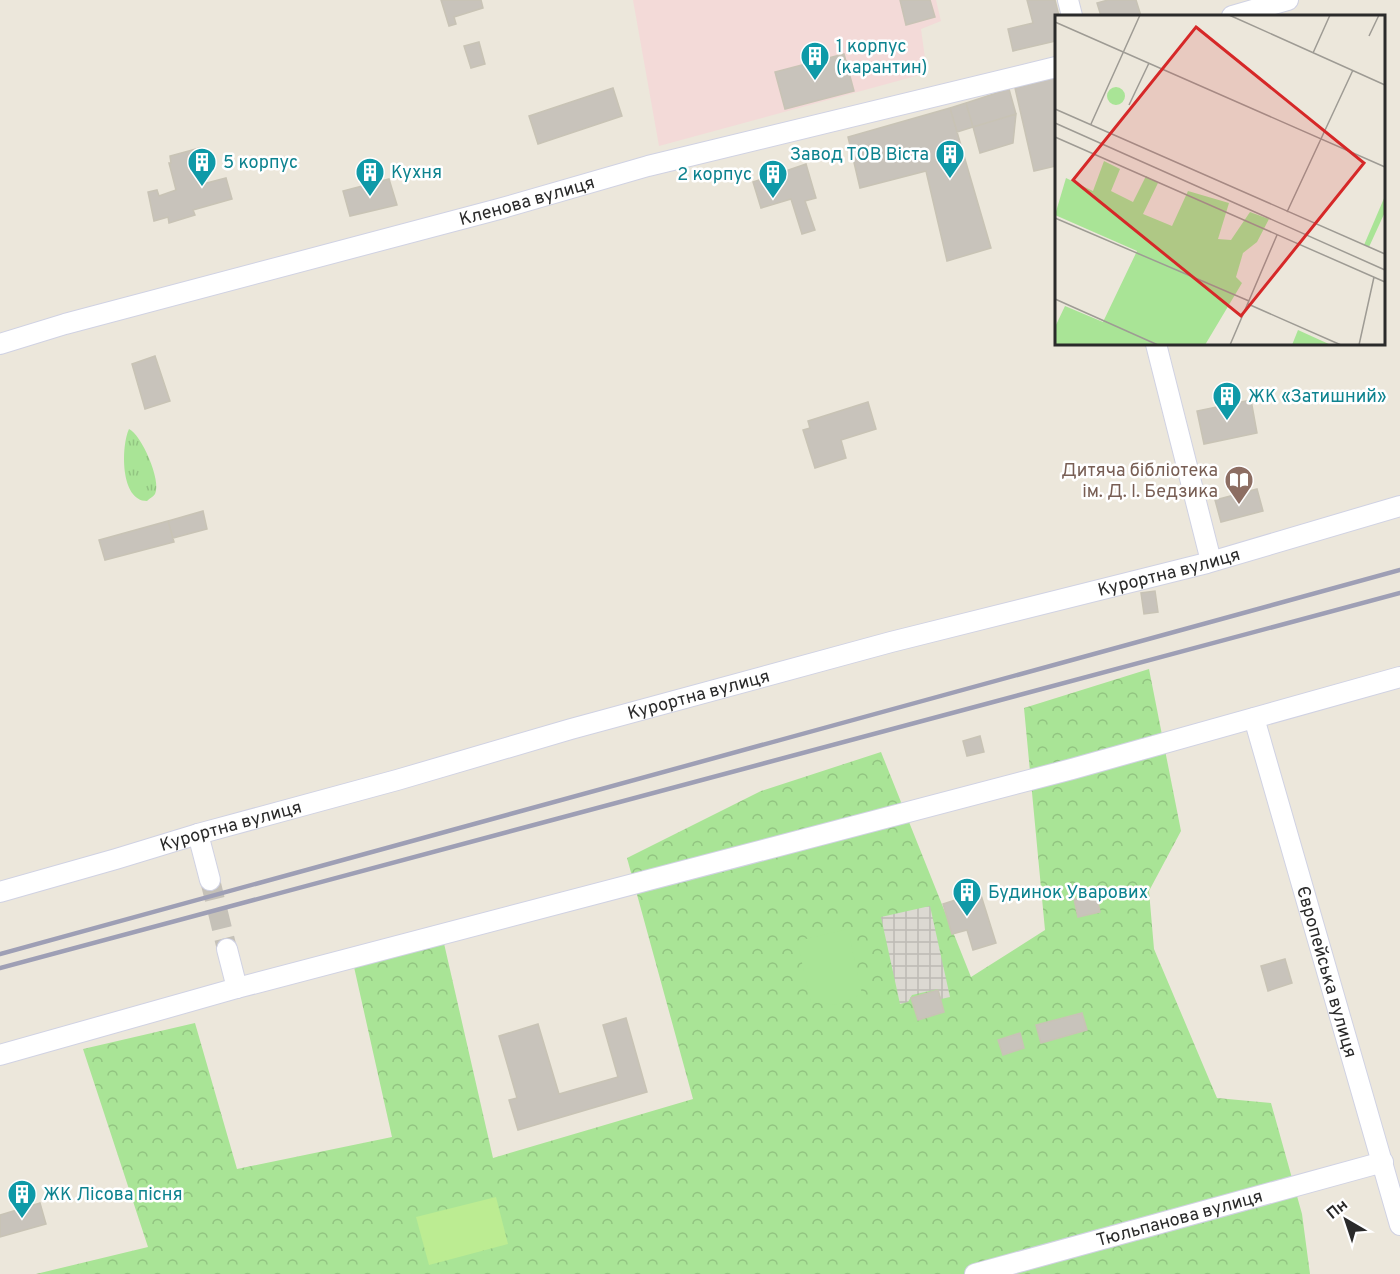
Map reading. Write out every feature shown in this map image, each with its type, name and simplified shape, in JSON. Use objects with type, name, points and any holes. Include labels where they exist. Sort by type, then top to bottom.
[{"type":"street","points":[[1068,0],[1072,15]]},
{"type":"street","points":[[1236,15],[1288,0]]},
{"type":"street","name":"Кленова вулиця","points":[[0,344],[65,324],[499,209],[648,166],[1055,67]]},
{"type":"street","points":[[1156,345],[1212,561]]},
{"type":"street","name":"Курортна вулиця","points":[[0,892],[198,834],[880,645],[1212,561],[1400,506]]},
{"type":"street","points":[[0,1055],[237,988],[1072,769],[1400,677]]},
{"type":"street","name":"Європейська вулиця","points":[[1254,718],[1383,1162],[1394,1184],[1400,1225]]},
{"type":"street","points":[[198,834],[210,880]]},
{"type":"street","points":[[227,949],[237,988]]},
{"type":"street","name":"Тюльпанова вулиця","points":[[975,1274],[1383,1162]]},
{"type":"shaded area","points":[[633,0],[936,0],[941,21],[921,29],[927,73],[659,146]]},
{"type":"shaded area","points":[[930,906],[950,997],[941,999],[938,989],[912,995],[908,1002],[900,1004],[881,917]]},
{"type":"green space","points":[[129,429],[144,448],[156,479],[155,494],[147,501],[138,499],[127,483],[124,459]]},
{"type":"green space","points":[[1149,669],[1181,831],[1149,891],[1154,949],[1217,1098],[1271,1103],[1302,1214],[1310,1274],[36,1274],[148,1247],[83,1049],[195,1023],[237,1169],[392,1137],[352,958],[443,939],[493,1158],[693,1099],[627,858],[761,791],[881,752],[971,977],[1045,930],[1024,708]]},
{"type":"green space","points":[[848,929],[862,994],[837,1005],[811,1002],[797,941]]},
{"type":"green space","points":[[496,1197],[508,1244],[429,1265],[416,1217]]},
{"type":"building","points":[[441,0],[481,0],[483,8],[454,17],[456,24],[449,26]]},
{"type":"building","points":[[900,0],[930,0],[935,17],[906,25]]},
{"type":"building","points":[[1027,0],[1055,0],[1059,15],[1055,15],[1055,41],[1013,51],[1008,29],[1033,23]]},
{"type":"building","points":[[1108,0],[1136,0],[1141,15],[1101,15],[1097,3]]},
{"type":"building","points":[[479,42],[485,64],[471,68],[464,46]]},
{"type":"building","name":"1 корпус (карантин)","points":[[844,54],[854,91],[785,109],[775,72]]},
{"type":"building","points":[[1055,78],[1055,166],[1034,171],[1015,88]]},
{"type":"building","points":[[613,88],[622,116],[538,144],[529,116]]},
{"type":"building","points":[[1009,89],[1016,114],[973,127],[966,103]]},
{"type":"building","points":[[966,103],[973,127],[957,132],[950,108]]},
{"type":"building","name":"Завод ТОВ Віста","points":[[950,108],[991,248],[947,261],[926,171],[860,188],[848,137]]},
{"type":"building","points":[[1016,114],[1013,143],[980,153],[973,127]]},
{"type":"building","name":"5 корпус","points":[[200,148],[203,155],[192,159],[199,185],[226,178],[232,199],[193,210],[195,215],[169,223],[168,217],[154,221],[148,192],[157,190],[159,196],[176,190],[169,163],[171,163],[170,156]]},
{"type":"building","name":"2 корпус","points":[[806,164],[816,198],[805,201],[815,230],[802,234],[791,199],[761,208],[753,182]]},
{"type":"building","name":"Кухня","points":[[389,179],[397,205],[350,216],[343,191]]},
{"type":"building","points":[[155,356],[170,401],[145,409],[132,364]]},
{"type":"building","name":"ЖК «Затишний»","points":[[1251,400],[1257,433],[1204,444],[1197,411]]},
{"type":"building","points":[[868,402],[876,429],[841,440],[846,458],[815,468],[803,430],[810,428],[808,421]]},
{"type":"building","name":"Дитяча бібліотека ім. Д. І. Бедзика","points":[[1257,489],[1263,511],[1221,522],[1215,500]]},
{"type":"building","points":[[203,511],[207,529],[173,538],[168,521]]},
{"type":"building","points":[[168,521],[174,542],[105,560],[99,540]]},
{"type":"building","points":[[1155,591],[1158,612],[1144,614],[1141,593]]},
{"type":"building","points":[[980,736],[984,752],[967,756],[963,741]]},
{"type":"building","name":"Будинок Уварових","points":[[980,892],[996,943],[973,950],[967,930],[952,934],[943,904]]},
{"type":"building","points":[[1096,894],[1100,912],[1078,917],[1074,899]]},
{"type":"building","points":[[1285,959],[1292,983],[1268,991],[1261,966]]},
{"type":"building","points":[[938,990],[944,1012],[918,1020],[911,998]]},
{"type":"building","points":[[1082,1013],[1087,1030],[1041,1043],[1036,1025]]},
{"type":"building","points":[[626,1018],[647,1092],[518,1130],[509,1100],[517,1098],[499,1036],[538,1024],[559,1094],[618,1077],[603,1025]]},
{"type":"building","points":[[1020,1033],[1024,1048],[1003,1055],[998,1040]]},
{"type":"building","name":"ЖК Лісова пісня","points":[[40,1203],[46,1224],[0,1237],[0,1215]]},
{"type":"tunnel","points":[[210,880],[227,949]]},
{"type":"railway","points":[[0,954],[1400,570]]},
{"type":"railway","points":[[0,968],[1400,593]]},
{"type":"place","name":"1 корпус (карантин)","points":[[815,82]]},
{"type":"place","name":"Завод ТОВ Віста","points":[[950,180]]},
{"type":"place","name":"5 корпус","points":[[202,188]]},
{"type":"place","name":"Кухня","points":[[370,198]]},
{"type":"place","name":"2 корпус","points":[[773,200]]},
{"type":"place","name":"ЖК «Затишний»","points":[[1227,422]]},
{"type":"place","name":"Дитяча бібліотека ім. Д. І. Бедзика","points":[[1239,506]]},
{"type":"place","name":"Будинок Уварових","points":[[967,918]]},
{"type":"place","name":"ЖК Лісова пісня","points":[[22,1220]]}]
